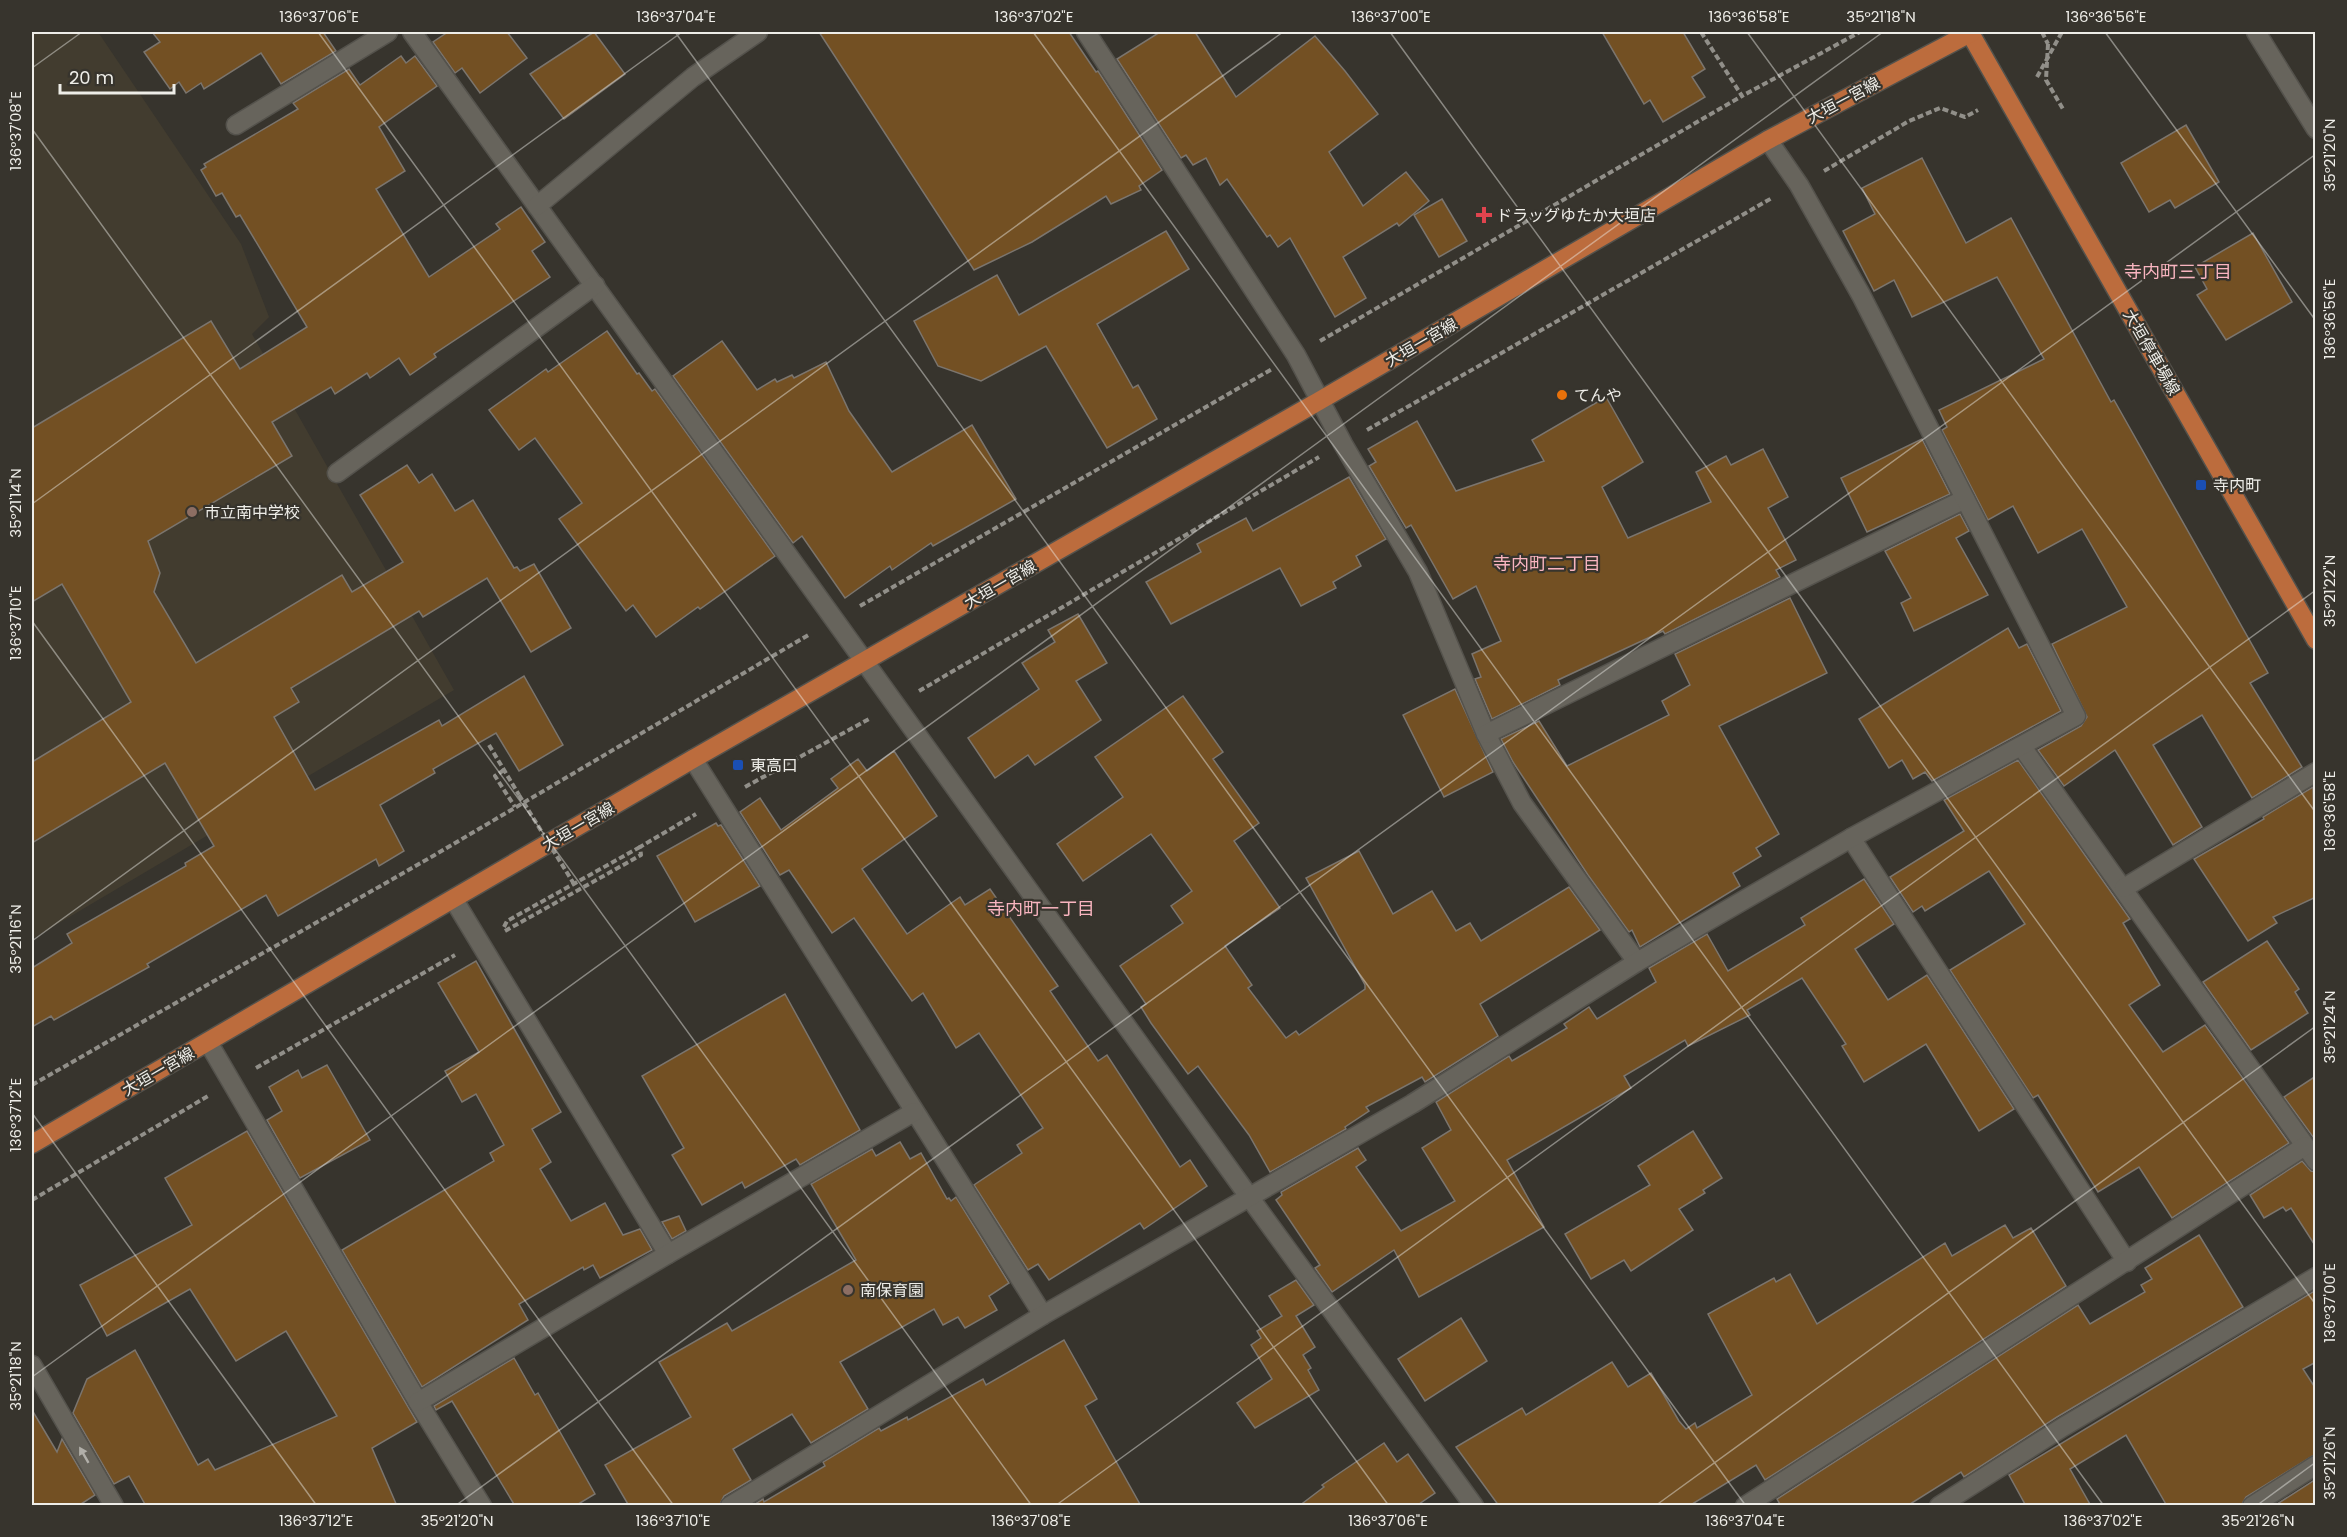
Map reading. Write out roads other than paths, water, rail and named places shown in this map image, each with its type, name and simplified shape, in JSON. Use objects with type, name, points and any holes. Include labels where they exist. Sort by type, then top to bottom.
[{"type":"main road","name":"大垣一宮線","points":[[32,1144],[693,759],[1319,401],[1768,140],[1971,32]]},
{"type":"main road","name":"大垣停車場線","points":[[1971,32],[2316,640]]},
{"type":"street","points":[[236,125],[388,32]]},
{"type":"street","points":[[412,32],[1474,1506]]},
{"type":"street","points":[[537,206],[693,78],[758,32]]},
{"type":"street","points":[[1086,32],[1296,355],[1343,444],[1418,572],[1486,734],[1522,803],[1637,962]]},
{"type":"street","points":[[2256,32],[2316,129]]},
{"type":"street","points":[[730,1506],[1043,1315],[1412,1104],[1637,962],[1851,838],[2076,716],[1861,295],[1799,185],[1768,140]]},
{"type":"street","points":[[337,473],[596,285]]},
{"type":"street","points":[[1486,734],[1965,499]]},
{"type":"street","points":[[2022,747],[2316,1161]]},
{"type":"street","points":[[693,759],[1043,1315]]},
{"type":"street","points":[[2124,888],[2316,772]]},
{"type":"street","points":[[1851,838],[2127,1262]]},
{"type":"street","points":[[454,900],[668,1254]]},
{"type":"street","points":[[208,1042],[418,1402],[482,1506]]},
{"type":"street","points":[[418,1402],[914,1112]]},
{"type":"street","points":[[1745,1506],[2305,1146]]},
{"type":"street","points":[[1939,1506],[2062,1427],[2316,1278]]},
{"type":"street","points":[[32,1365],[114,1506]]},
{"type":"street","points":[[2252,1506],[2316,1465]]},
{"type":"place","name":"ドラッグゆたか大垣店","points":[[1484,215]]},
{"type":"place","name":"てんや","points":[[1562,395]]},
{"type":"place","name":"寺内町","points":[[2201,485]]},
{"type":"place","name":"市立南中学校","points":[[192,512]]},
{"type":"place","name":"東高口","points":[[738,765]]},
{"type":"place","name":"南保育園","points":[[848,1290]]},
{"type":"district","name":"寺内町三丁目","points":[[2178,272]]},
{"type":"district","name":"寺内町二丁目","points":[[1547,564]]},
{"type":"district","name":"寺内町一丁目","points":[[1041,909]]}]
